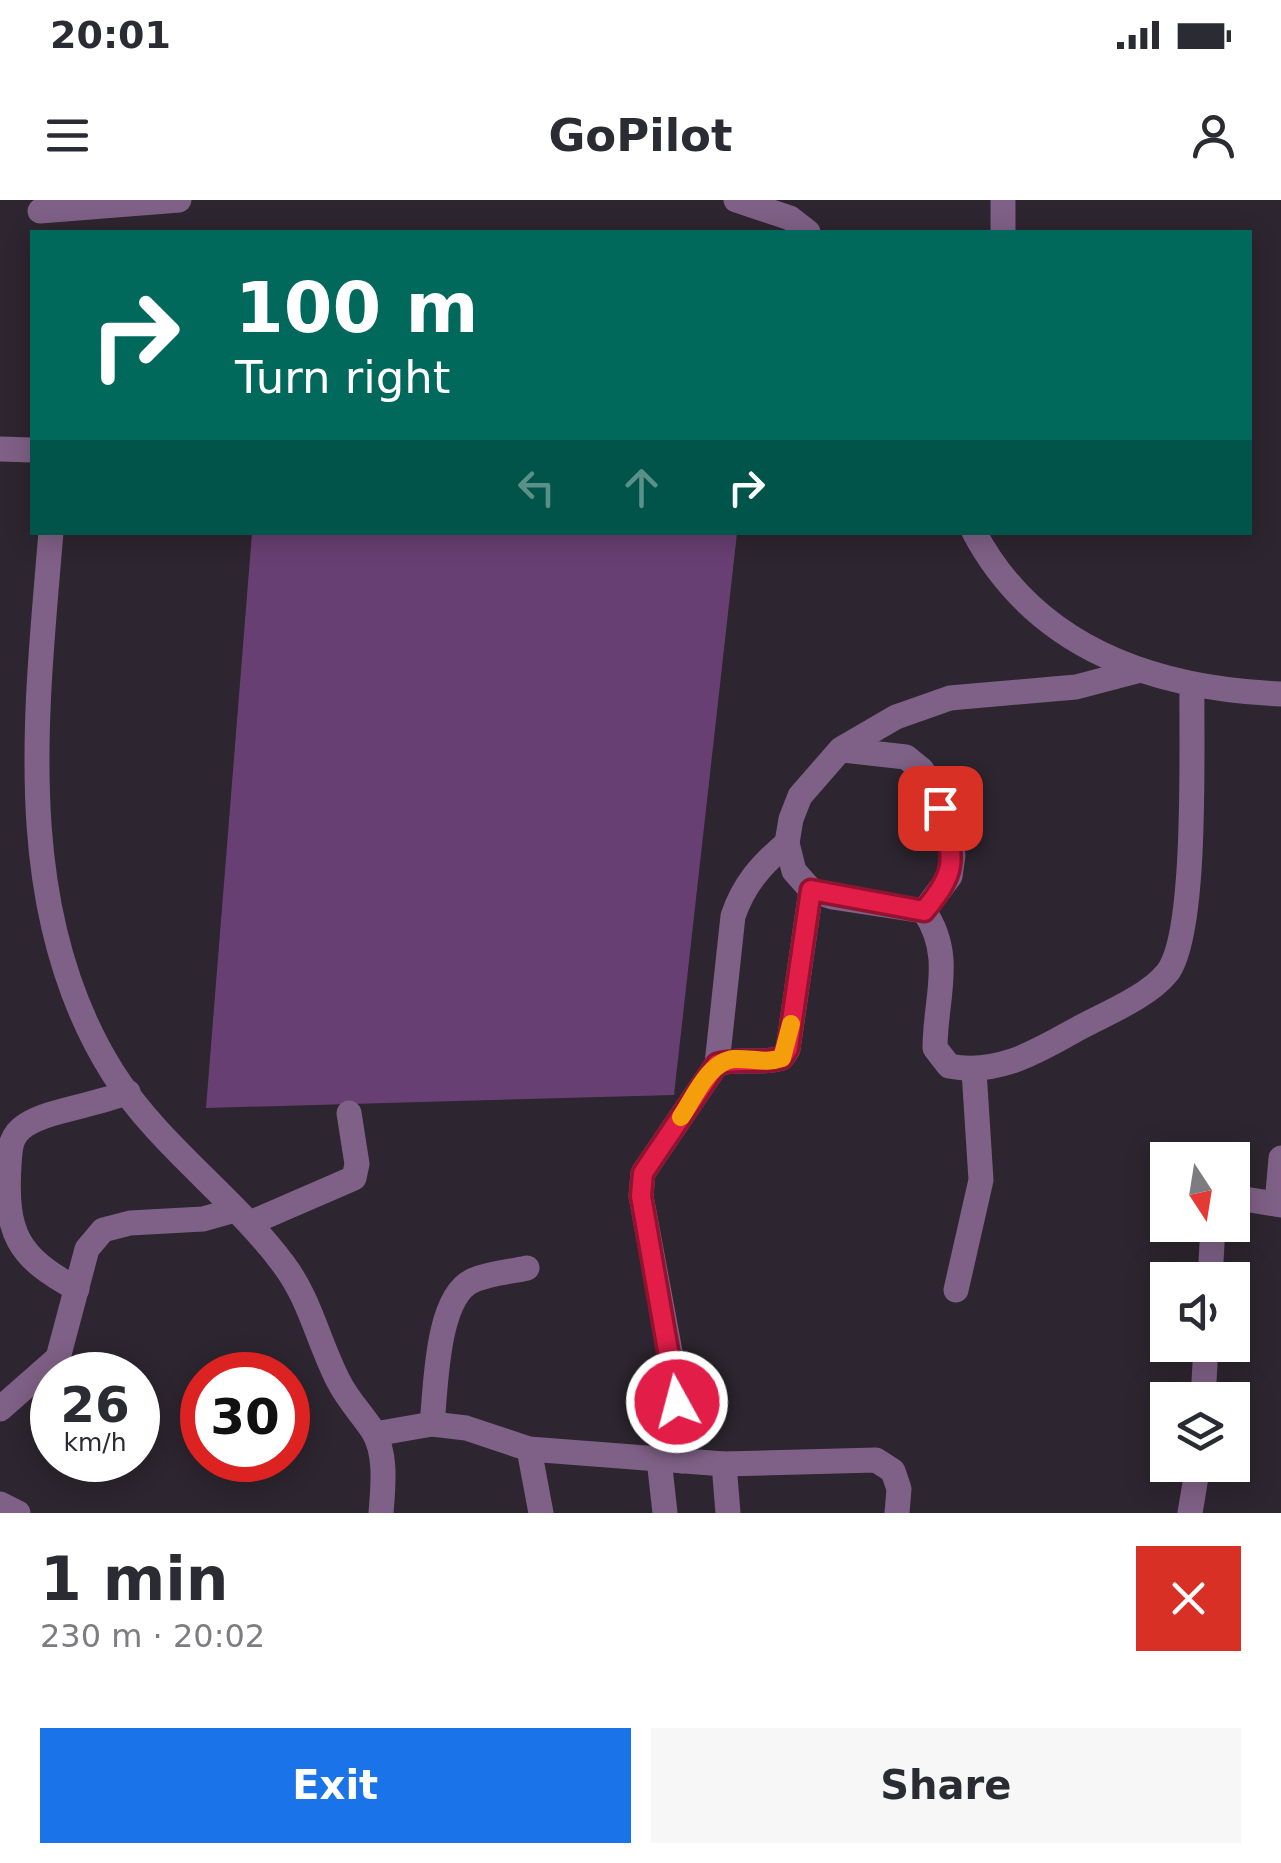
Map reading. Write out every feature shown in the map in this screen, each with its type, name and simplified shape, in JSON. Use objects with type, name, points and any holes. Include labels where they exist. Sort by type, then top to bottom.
[{"type":"street","points":[[35,215],[86,204],[179,200]]},
{"type":"street","points":[[736,200],[799,217]]},
{"type":"street","points":[[1003,230],[1004,200]]},
{"type":"street","points":[[0,449],[30,450]]},
{"type":"street","points":[[51,535],[38,841],[47,905],[64,964],[113,1073],[208,1185],[242,1216],[286,1268],[346,1397],[375,1434],[382,1458],[381,1513]]},
{"type":"street","points":[[976,535],[1014,595],[1064,633],[1137,671],[1192,686],[1281,694]]},
{"type":"street","points":[[665,1513],[674,1373],[641,1196],[643,1173],[717,1064],[733,916],[740,893],[758,868],[786,843],[800,796],[841,750],[896,717],[950,698],[1076,687],[1137,671]]},
{"type":"street","points":[[786,843],[794,870],[811,890],[924,911],[936,928],[944,962],[936,1048],[949,1066],[974,1071],[1041,1050],[1167,974],[1180,950],[1192,686]]},
{"type":"street","points":[[841,750],[906,756],[922,770],[953,854],[950,876],[924,911]]},
{"type":"street","points":[[717,1064],[733,1059],[770,1062],[782,1058],[788,1048],[811,890]]},
{"type":"street","points":[[956,1290],[982,1180],[974,1071]]},
{"type":"street","points":[[77,1289],[45,1272],[14,1236],[7,1198],[10,1142],[23,1126],[44,1115],[97,1105],[128,1092]]},
{"type":"street","points":[[0,1409],[58,1358],[87,1249],[103,1230],[130,1223],[242,1216],[354,1178],[357,1164],[349,1113]]},
{"type":"street","points":[[1250,1200],[1279,1204],[1281,1158]]},
{"type":"street","points":[[432,1424],[446,1312],[455,1295],[471,1280],[527,1268]]},
{"type":"street","points":[[375,1434],[432,1424],[466,1428],[529,1450],[724,1464],[876,1460],[893,1471],[899,1489],[897,1513]]},
{"type":"street","points":[[529,1450],[540,1513]]},
{"type":"street","points":[[724,1464],[728,1513]]},
{"type":"street","points":[[1190,1513],[1195,1482]]},
{"type":"street","points":[[0,1504],[18,1513]]},
{"type":"shaded area","points":[[252,535],[737,535],[674,1095],[206,1108]]},
{"type":"slow traffic","points":[[681,1117],[717,1064],[733,1059],[770,1062],[782,1058],[788,1048],[791,1024]]},
{"type":"route","points":[[677,1402],[659,1281],[641,1196],[643,1173],[717,1064],[733,1059],[770,1062],[782,1058],[788,1048],[811,890],[832,897],[900,904],[924,911],[950,876],[952,866],[953,854],[940,808]]}]
